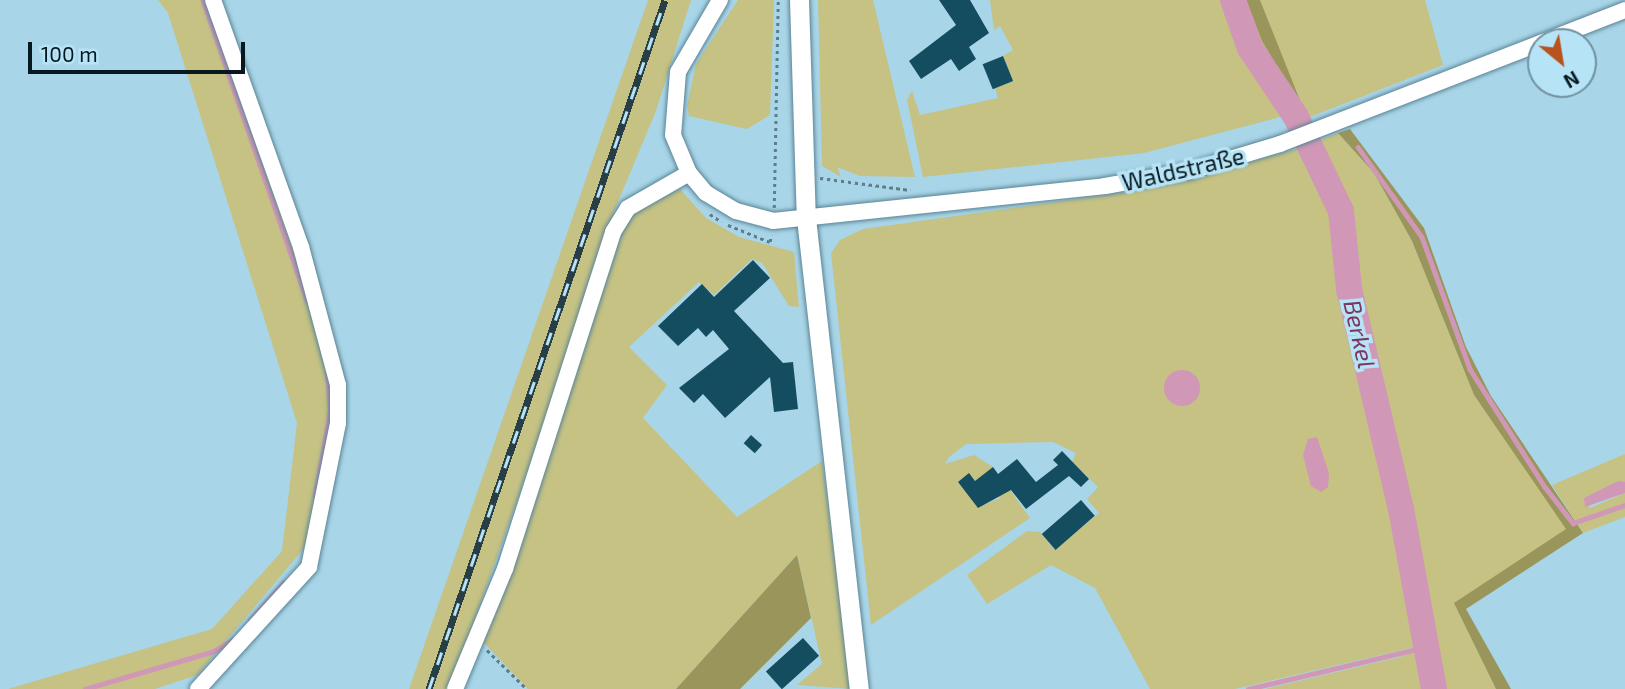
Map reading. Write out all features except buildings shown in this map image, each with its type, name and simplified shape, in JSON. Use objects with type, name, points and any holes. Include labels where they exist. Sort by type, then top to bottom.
[{"type":"main road","points":[[799,0],[806,218],[859,689]]},
{"type":"street","points":[[198,689],[309,567],[338,423],[338,385],[300,247],[213,0]]},
{"type":"street","points":[[455,689],[505,569],[613,232],[628,208],[689,173],[673,135],[672,95],[685,58],[720,0]]},
{"type":"street","name":"Waldstraße","points":[[1578,28],[1625,10]]},
{"type":"street","name":"Waldstraße","points":[[689,173],[736,211],[773,221],[1132,182],[1280,144],[1527,48]]},
{"type":"path","points":[[777,166],[778,0]]},
{"type":"path","points":[[820,178],[921,190]]},
{"type":"path","points":[[474,642],[527,689]]},
{"type":"shaded area","points":[[158,0],[210,0],[334,367],[337,415],[317,533],[197,675],[155,689],[8,689],[212,629],[282,551],[297,423],[168,13]]},
{"type":"shaded area","points":[[648,0],[691,0],[656,111],[605,233],[595,281],[450,689],[409,689]]},
{"type":"shaded area","points":[[738,0],[774,0],[770,115],[747,129],[689,116],[687,106],[696,64]]},
{"type":"shaded area","points":[[818,0],[873,0],[915,177],[860,176],[837,167],[841,177],[822,166]]},
{"type":"shaded area","points":[[990,0],[1227,0],[1241,50],[1284,116],[1144,153],[923,177],[907,100],[912,91],[920,115],[998,98],[995,88],[1013,81],[1003,56],[1013,50],[1000,26],[994,30]]},
{"type":"shaded area","points":[[1242,0],[1304,113],[1260,0],[1425,0],[1443,65],[1307,118],[1255,42]]},
{"type":"shaded area","points":[[1246,0],[1260,0],[1307,118],[1262,41]]},
{"type":"shaded area","points":[[1350,129],[1424,228],[1466,347],[1491,396],[1583,533],[1466,609],[1511,689],[1496,689],[1454,603],[1566,529],[1474,395],[1412,241],[1374,173],[1338,133]]},
{"type":"shaded area","points":[[1338,133],[1374,173],[1412,241],[1474,395],[1567,529],[1455,603],[1496,689],[1436,689],[1404,510],[1351,290],[1343,209],[1313,143]]},
{"type":"shaded area","points":[[1303,147],[1339,212],[1347,290],[1424,645],[1235,689],[1150,689],[1095,588],[1051,565],[987,604],[967,575],[1027,531],[1040,532],[1054,549],[1099,513],[1087,499],[1098,487],[1072,462],[1076,453],[1053,442],[966,444],[949,457],[945,464],[974,455],[993,467],[977,483],[969,474],[958,482],[978,507],[1000,498],[996,492],[1006,484],[1030,518],[871,625],[831,253],[840,240],[863,229],[1161,187]]},
{"type":"shaded area","points":[[680,189],[706,218],[739,237],[794,252],[799,307],[789,306],[762,263],[752,259],[714,295],[699,282],[629,347],[667,385],[643,418],[737,517],[822,461],[852,689],[797,685],[822,664],[797,555],[676,689],[528,689],[483,642],[617,234],[632,213]]},
{"type":"shaded area","points":[[1182,370],[1195,375],[1200,388],[1195,401],[1182,406],[1169,401],[1164,388],[1169,375]]},
{"type":"shaded area","points":[[1317,437],[1329,473],[1328,487],[1321,492],[1311,486],[1303,455],[1308,439]]},
{"type":"shaded area","points":[[1625,454],[1625,482],[1584,498],[1590,508],[1625,493],[1625,517],[1583,533],[1552,485]]},
{"type":"shaded area","points":[[1618,481],[1625,482],[1625,493],[1585,507],[1584,498]]},
{"type":"shaded area","points":[[797,555],[811,618],[740,689],[676,689]]},
{"type":"shaded area","points":[[1424,649],[1431,689],[1265,689],[1400,657]]},
{"type":"waterway","points":[[203,0],[307,301]]},
{"type":"waterway","name":"Berkel","points":[[1233,0],[1250,48],[1296,117],[1341,211],[1349,289],[1401,509],[1434,689]]},
{"type":"waterway","points":[[1358,147],[1422,237],[1470,369],[1545,487],[1573,523],[1625,505]]},
{"type":"waterway","points":[[315,496],[330,410],[327,373]]},
{"type":"waterway","points":[[250,620],[283,583]]},
{"type":"waterway","points":[[85,689],[214,651],[233,639]]},
{"type":"waterway","points":[[1248,689],[1426,647]]},
{"type":"railway","points":[[429,689],[665,0]]}]
